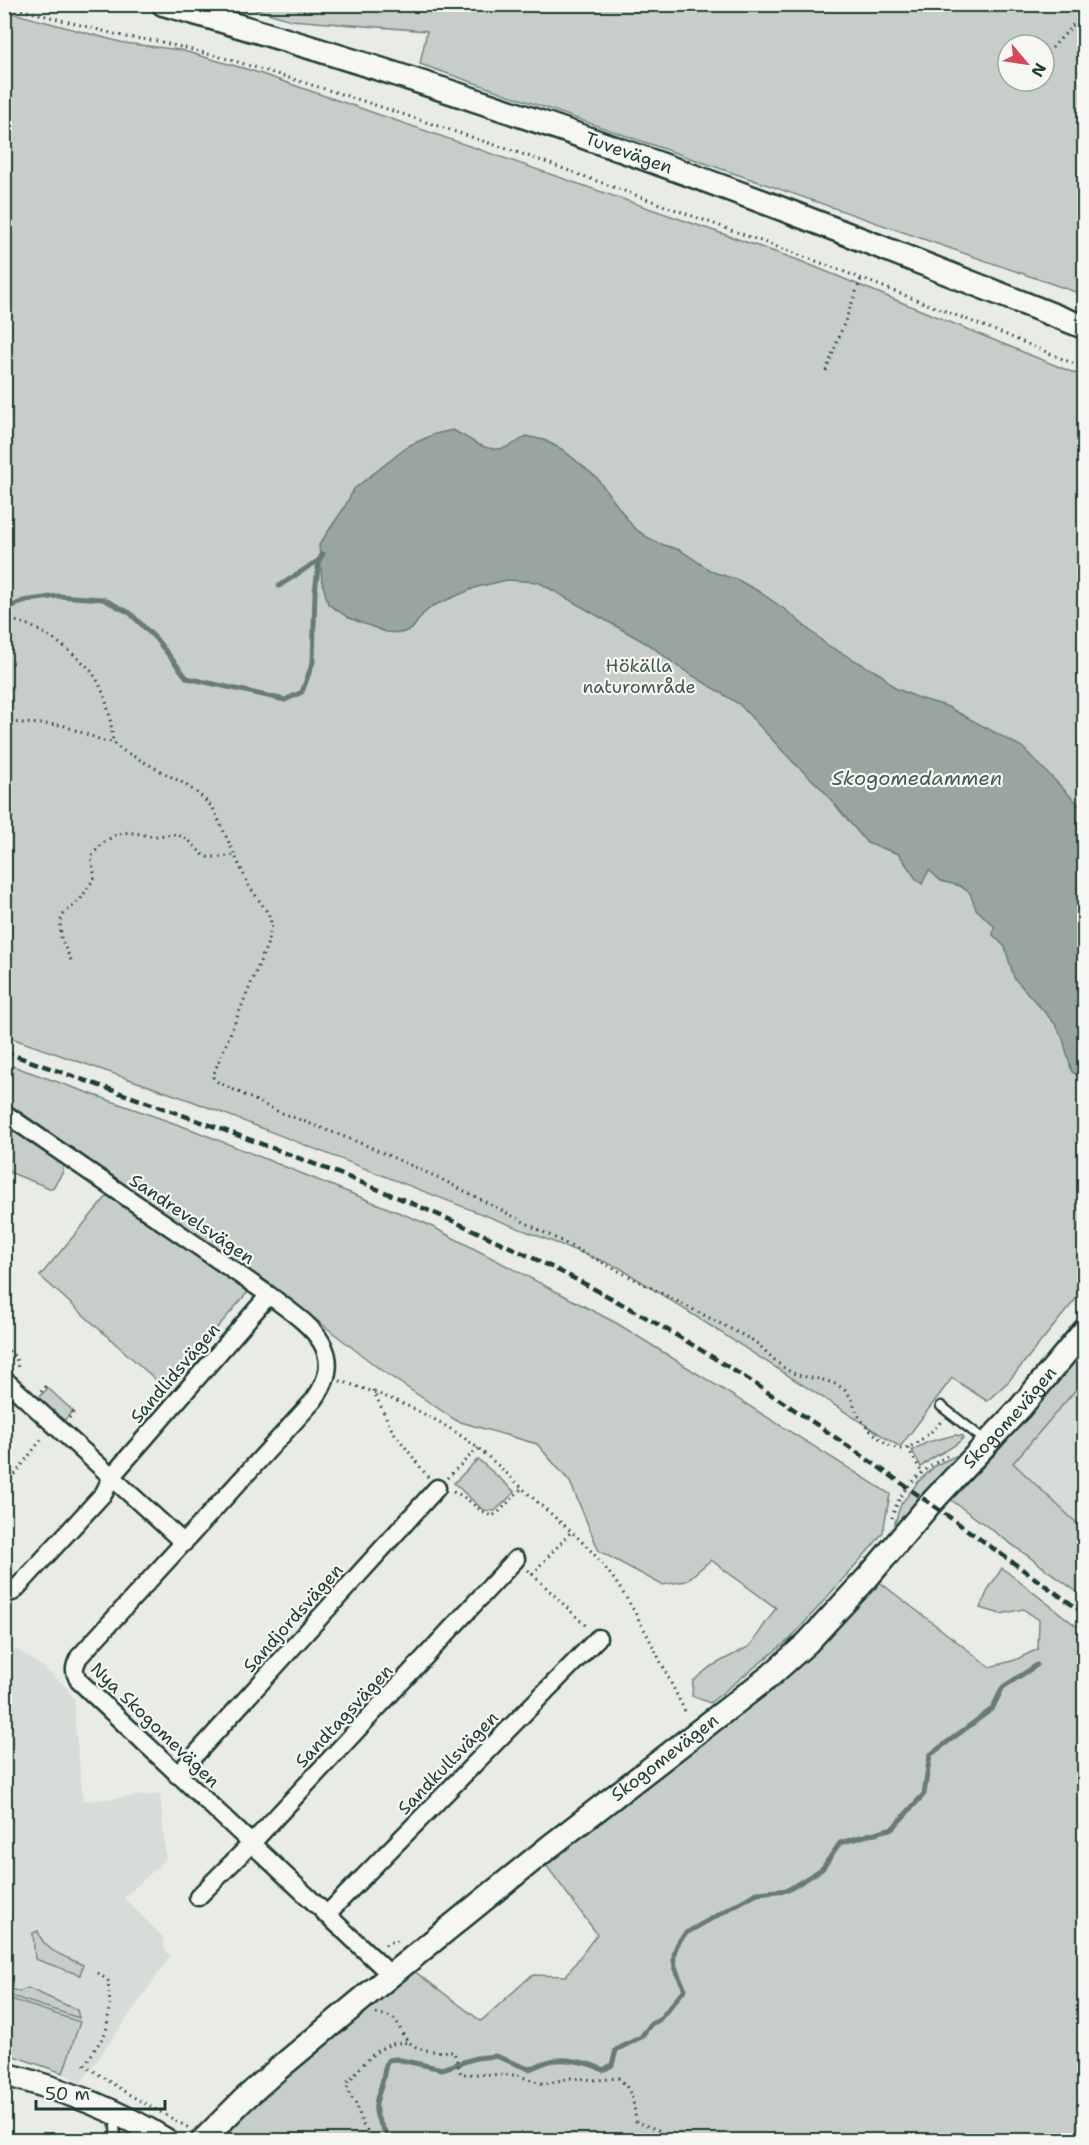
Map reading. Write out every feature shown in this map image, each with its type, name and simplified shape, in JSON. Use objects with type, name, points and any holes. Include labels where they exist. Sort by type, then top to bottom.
[{"type":"street","name":"Tuvevägen","points":[[163,4],[326,51],[533,119],[767,204],[1084,327]]},
{"type":"street","name":"Sandrevelsvägen","points":[[4,1113],[269,1295],[310,1326],[319,1335],[328,1356],[327,1376]]},
{"type":"street","name":"Sandlidsvägen","points":[[13,1592],[104,1493],[112,1476],[269,1295]]},
{"type":"street","name":"Skogomevägen","points":[[197,2135],[549,1847],[770,1676],[807,1643],[1020,1408],[1084,1331]]},
{"type":"street","name":"Nya Skogomevägen","points":[[327,1376],[323,1388],[314,1400],[79,1657],[74,1672],[79,1681],[177,1775],[391,1975]]},
{"type":"street","points":[[4,1379],[184,1543]]},
{"type":"street","name":"Sandjordsvägen","points":[[177,1775],[437,1488]]},
{"type":"street","name":"Sandtagsvägen","points":[[198,1897],[251,1844],[516,1559]]},
{"type":"street","name":"Sandkullsvägen","points":[[326,1915],[598,1638]]},
{"type":"street","points":[[4,2074],[67,2092],[121,2114],[166,2140]]},
{"type":"lane","points":[[944,1408],[988,1442]]},
{"type":"lane","points":[[116,2140],[115,2126],[121,2114]]},
{"type":"path","points":[[4,5],[126,38],[156,41],[228,59],[534,158],[861,279],[1084,368]]},
{"type":"path","points":[[1056,44],[1084,13]]},
{"type":"path","points":[[826,371],[861,279]]},
{"type":"path","points":[[4,620],[20,622],[41,632],[82,662],[94,674],[111,720],[113,742]]},
{"type":"path","points":[[4,722],[62,725],[104,741],[113,742],[120,749],[183,783],[213,808],[249,886],[268,913],[272,926],[267,945],[216,1068],[213,1077],[218,1082],[277,1111],[363,1144],[480,1198],[754,1341],[788,1371],[820,1378],[842,1388],[849,1395],[859,1416],[872,1432],[899,1450],[908,1448],[938,1425],[944,1408]]},
{"type":"path","points":[[70,960],[61,939],[60,922],[64,914],[80,900],[95,877],[91,857],[107,840],[119,833],[132,832],[158,836],[168,833],[190,841],[206,857],[222,858],[235,855]]},
{"type":"path","points":[[4,1287],[7,1289],[4,1292]]},
{"type":"path","points":[[327,1376],[373,1390],[450,1428],[478,1448],[571,1532],[599,1560],[642,1626],[687,1715]]},
{"type":"path","points":[[373,1390],[401,1443],[437,1488],[464,1496],[492,1516],[498,1513],[522,1488]]},
{"type":"path","points":[[4,1489],[53,1423]]},
{"type":"path","points":[[437,1488],[478,1448]]},
{"type":"path","points":[[908,1448],[921,1471]]},
{"type":"path","points":[[571,1532],[532,1574],[598,1638]]},
{"type":"path","points":[[98,1973],[108,1981],[110,2004],[106,2032],[85,2065],[128,2094],[197,2135]]},
{"type":"path","points":[[370,2014],[387,2015],[398,2022],[409,2043]]},
{"type":"path","points":[[375,2140],[362,2124],[357,2105],[349,2094],[347,2083],[379,2049],[395,2042],[409,2043],[426,2050],[454,2052],[461,2073],[516,2075],[544,2084],[571,2078],[598,2080],[618,2078],[627,2085],[633,2101],[636,2122],[658,2130],[668,2140]]},
{"type":"shaded area","points":[[1084,1380],[1084,1530],[1013,1463]]},
{"type":"shaded area","points":[[16,1649],[42,1666],[65,1686],[75,1700],[75,1723],[83,1801],[160,1794],[166,1859],[124,1898],[163,1937],[165,1951],[171,1956],[81,2083],[63,2073],[5,2053],[4,1651],[9,1655]]},
{"type":"green space","points":[[241,5],[1084,5],[1084,295],[420,64],[427,31],[291,20]]},
{"type":"green space","name":"Hökälla naturområde","points":[[5,11],[124,43],[180,50],[253,71],[798,260],[1084,377],[1084,1289],[1008,1382],[987,1401],[952,1378],[900,1447],[620,1268],[192,1101],[5,1036]]},
{"type":"green space","points":[[4,1063],[193,1130],[425,1223],[618,1324],[890,1494],[883,1532],[791,1638],[710,1703],[692,1696],[693,1681],[710,1667],[750,1646],[776,1608],[711,1560],[686,1581],[662,1585],[599,1551],[570,1482],[537,1444],[457,1421],[381,1370],[261,1277],[165,1388],[40,1276],[119,1182],[5,1101]]},
{"type":"green space","points":[[5,1125],[63,1164],[63,1172],[52,1189],[9,1172],[5,1180]]},
{"type":"green space","points":[[1084,1343],[1084,1380],[1013,1463],[1084,1530],[1084,1597],[951,1500],[1000,1449]]},
{"type":"green space","points":[[48,1388],[73,1411],[61,1424],[35,1401]]},
{"type":"green space","points":[[955,1435],[963,1436],[963,1438],[921,1467],[912,1450],[928,1442]]},
{"type":"green space","points":[[973,1445],[892,1532],[901,1504],[918,1482],[936,1465],[962,1453]]},
{"type":"green space","points":[[477,1460],[515,1492],[495,1511],[483,1510],[454,1483]]},
{"type":"green space","points":[[1002,1568],[1084,1632],[1084,2140],[224,2140],[244,2113],[414,1971],[481,2021],[532,1975],[566,1976],[597,1934],[546,1865],[738,1714],[878,1581],[990,1667],[1015,1660],[1038,1649],[1039,1620],[1023,1609],[1001,1614],[980,1608]]},
{"type":"green space","points":[[38,1931],[50,1949],[83,1965],[80,1975],[35,1959],[33,1933]]},
{"type":"green space","points":[[5,1985],[18,1992],[28,1988],[77,2010],[79,2018],[5,1994]]},
{"type":"green space","points":[[5,1997],[80,2022],[63,2073],[5,2053]]},
{"type":"water","name":"Skogomedammen","points":[[453,430],[489,448],[505,448],[526,436],[544,440],[563,450],[597,478],[633,527],[647,537],[680,550],[713,572],[738,580],[758,591],[787,611],[827,645],[882,675],[895,688],[946,706],[1022,747],[1084,810],[1084,1079],[1072,1072],[1063,1039],[1056,1025],[1014,978],[1005,947],[993,935],[994,926],[976,909],[970,893],[960,886],[941,881],[929,870],[922,884],[899,854],[867,843],[822,789],[793,762],[739,704],[677,666],[651,646],[538,582],[507,580],[477,587],[433,606],[423,614],[412,629],[401,633],[386,632],[349,618],[328,604],[322,581],[319,545],[354,489],[410,445],[435,434]]},
{"type":"waterway","points":[[4,610],[23,601],[58,596],[103,599],[130,613],[156,639],[187,678],[285,700],[302,692],[313,662],[315,592],[319,560],[323,554]]},
{"type":"waterway","points":[[279,586],[319,560]]},
{"type":"waterway","points":[[397,2140],[386,2133],[376,2112],[376,2102],[388,2060],[396,2059],[442,2069],[476,2058],[496,2056],[529,2069],[553,2060],[584,2063],[603,2070],[612,2065],[616,2050],[641,2037],[685,1989],[677,1974],[674,1953],[686,1933],[757,1893],[788,1890],[822,1869],[840,1843],[893,1828],[924,1794],[930,1755],[992,1709],[1003,1687],[1037,1665]]},
{"type":"railway","points":[[4,1052],[297,1157],[441,1216],[581,1282],[647,1318],[775,1397],[900,1482],[1084,1613]]}]
